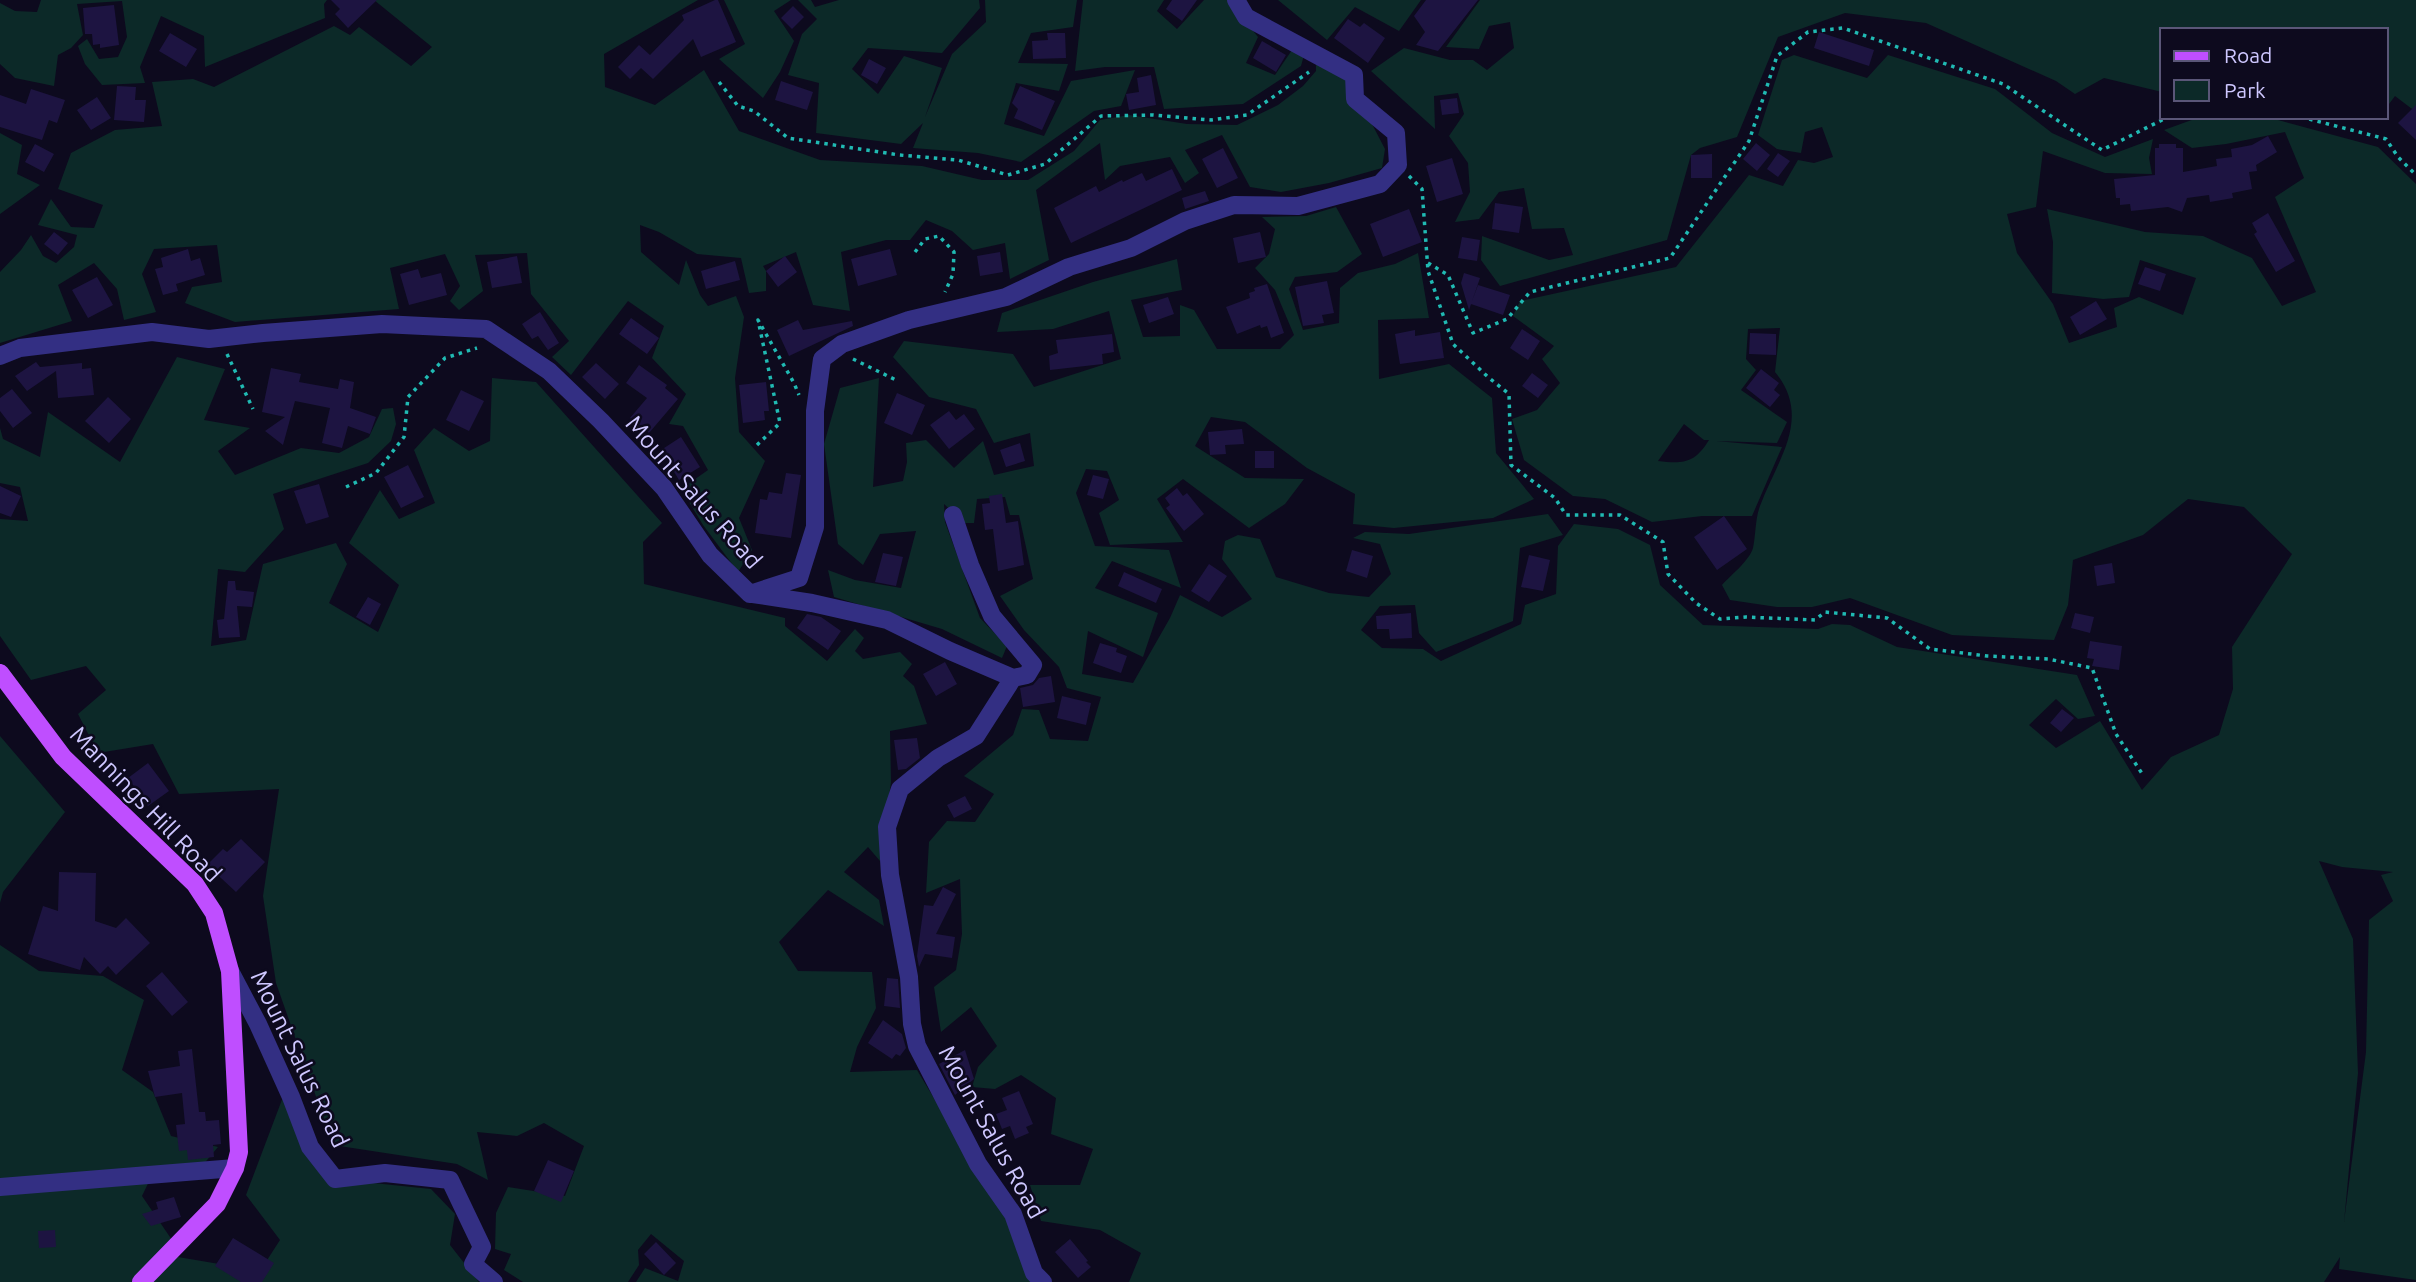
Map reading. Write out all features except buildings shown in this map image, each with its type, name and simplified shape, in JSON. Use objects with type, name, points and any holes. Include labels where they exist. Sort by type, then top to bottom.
[{"type":"main road","name":"Mannings Hill Road","points":[[0,673],[63,757],[195,884],[214,913],[230,971],[239,1152],[235,1168],[217,1205],[141,1282]]},
{"type":"street","points":[[834,350],[842,344],[909,320],[1006,297],[1069,267],[1131,248],[1185,221],[1234,205],[1298,206],[1380,184],[1398,165],[1396,133],[1355,99],[1354,75],[1246,17],[1236,0]]},
{"type":"street","name":"Mount Salus Road","points":[[0,356],[20,348],[152,332],[209,339],[382,324],[486,329],[549,371],[601,421],[664,488],[710,555],[750,593],[799,578],[815,527],[815,411],[822,359],[834,350]]},
{"type":"street","name":"Mount Salus Road","points":[[953,515],[970,565],[992,616],[1033,665],[1027,675],[1013,678],[976,736],[938,758],[900,789],[887,827],[890,875],[909,977],[912,1024],[917,1046],[978,1164],[1013,1213],[1034,1273],[1043,1282]]},
{"type":"street","points":[[750,593],[887,620],[1013,678]]},
{"type":"street","name":"Mount Salus Road","points":[[230,971],[264,1036],[310,1147],[335,1180],[385,1173],[450,1180],[482,1247],[473,1264],[494,1282]]},
{"type":"street","points":[[0,1187],[235,1168]]},
{"type":"path","points":[[1428,262],[1448,275],[1473,333],[1507,319],[1530,292],[1670,258],[1749,141],[1777,56],[1808,32],[1843,28],[2003,84],[2102,150],[2164,119]]},
{"type":"path","points":[[719,82],[738,106],[754,111],[788,138],[899,155],[958,160],[1008,175],[1045,163],[1101,116],[1153,115],[1211,120],[1247,115],[1310,71],[1312,51]]},
{"type":"path","points":[[2309,119],[2386,139],[2398,157],[2416,175]]},
{"type":"path","points":[[1398,165],[1422,189],[1428,271],[1453,344],[1509,394],[1511,465],[1555,498],[1566,515],[1620,515],[1663,542],[1668,574],[1696,603],[1720,619],[1746,617],[1815,620],[1825,612],[1887,618],[1930,649],[1987,656],[2048,659],[2092,668],[2116,734],[2143,775]]},
{"type":"path","points":[[915,252],[925,239],[939,236],[954,252],[953,274],[936,314]]},
{"type":"path","points":[[757,445],[780,423],[758,320],[794,383],[803,406]]},
{"type":"path","points":[[219,338],[253,409]]},
{"type":"path","points":[[346,486],[376,473],[404,437],[408,397],[444,358],[502,340]]},
{"type":"path","points":[[834,350],[898,382]]},
{"type":"green space","points":[[41,0],[327,0],[324,4],[325,18],[205,67],[204,36],[161,16],[140,67],[145,83],[102,85],[85,64],[78,46],[87,39],[99,59],[118,57],[127,37],[122,1],[77,4],[83,35],[71,48],[58,55],[54,86],[15,78],[0,64],[0,3],[15,11],[37,12]]},
{"type":"green space","points":[[374,0],[698,0],[604,54],[605,87],[655,105],[704,70],[739,131],[820,160],[922,166],[982,180],[1028,180],[1074,151],[1100,120],[1129,115],[1187,124],[1237,125],[1278,105],[1303,86],[1316,71],[1316,62],[1348,78],[1385,149],[1382,168],[1329,183],[1281,192],[1250,187],[1222,135],[1185,150],[1199,173],[1185,183],[1170,157],[1120,166],[1105,180],[1100,143],[1036,190],[1049,260],[1010,279],[1005,243],[973,250],[952,231],[926,220],[910,240],[886,240],[841,252],[850,311],[813,305],[796,252],[763,266],[766,271],[766,291],[749,293],[741,258],[697,254],[659,232],[640,225],[641,252],[679,285],[686,260],[700,295],[708,306],[736,296],[744,317],[735,378],[739,432],[765,461],[739,518],[752,550],[738,572],[703,525],[681,489],[708,470],[683,426],[669,424],[686,394],[652,358],[664,326],[628,301],[571,375],[552,357],[569,341],[531,294],[527,253],[475,255],[483,291],[459,310],[450,301],[460,286],[445,254],[390,268],[399,309],[235,322],[185,303],[192,287],[222,282],[217,245],[154,249],[142,274],[156,312],[124,320],[117,289],[94,263],[58,285],[72,321],[0,343],[0,272],[31,235],[43,256],[56,263],[74,247],[77,235],[38,225],[51,199],[71,227],[94,228],[103,205],[58,189],[71,153],[115,130],[162,126],[152,82],[193,79],[214,87],[334,26],[350,35],[359,27],[411,66],[432,47]]},
{"type":"green space","points":[[724,0],[791,0],[774,11],[794,41],[780,72],[763,98],[719,59],[745,44]]},
{"type":"green space","points":[[798,0],[811,0],[815,7],[839,0],[979,0],[980,8],[942,53],[868,48],[852,69],[878,94],[904,56],[942,68],[925,117],[952,54],[986,22],[985,0],[1077,0],[1073,27],[1031,33],[1018,63],[1068,64],[1059,91],[1016,83],[1004,124],[1044,136],[1071,81],[1135,70],[1121,106],[1094,111],[1021,162],[978,153],[913,148],[923,123],[901,144],[816,133],[819,83],[788,75],[802,34],[817,19]]},
{"type":"green space","points":[[1083,0],[1164,0],[1157,11],[1177,29],[1204,0],[1229,0],[1258,37],[1246,63],[1275,75],[1292,50],[1304,55],[1301,66],[1243,104],[1164,109],[1154,67],[1105,67],[1075,71]]},
{"type":"green space","points":[[1278,0],[1421,0],[1399,31],[1355,7],[1327,40]]},
{"type":"green space","points":[[1480,0],[2416,0],[2416,112],[2395,96],[2388,105],[2388,28],[2160,28],[2160,92],[2104,78],[2075,94],[2056,81],[1926,23],[1845,13],[1778,37],[1737,137],[1700,148],[1691,155],[1667,240],[1500,286],[1481,260],[1482,236],[1549,260],[1573,255],[1564,228],[1532,229],[1524,188],[1499,192],[1479,219],[1455,222],[1470,192],[1468,163],[1449,136],[1464,114],[1458,93],[1434,96],[1435,129],[1371,71],[1404,48],[1450,60],[1473,60],[1487,70],[1514,48],[1510,22],[1489,26],[1479,49],[1446,47]]},
{"type":"green space","points":[[1794,55],[1867,78],[1888,55],[1995,89],[2052,133],[2105,157],[2153,139],[2149,158],[2152,174],[2105,173],[2043,151],[2036,207],[2007,214],[2017,253],[2053,304],[2069,343],[2117,327],[2114,308],[2139,297],[2183,315],[2196,278],[2140,260],[2129,297],[2103,299],[2052,293],[2053,242],[2047,209],[2145,232],[2203,236],[2252,258],[2282,306],[2316,292],[2275,197],[2304,178],[2285,132],[2192,148],[2164,130],[2194,119],[2278,120],[2378,147],[2416,184],[2416,1280],[2339,1269],[2340,1257],[2324,1282],[1129,1282],[1141,1253],[1100,1230],[1041,1221],[1030,1185],[1080,1185],[1093,1149],[1051,1134],[1056,1098],[1021,1075],[995,1089],[972,1087],[978,1067],[997,1046],[971,1007],[941,1032],[934,987],[956,970],[962,934],[960,879],[926,893],[929,842],[947,821],[975,822],[994,794],[964,776],[1013,735],[1022,709],[1039,710],[1050,739],[1088,741],[1101,697],[1067,688],[1059,667],[1024,630],[1000,596],[1033,579],[1019,515],[1010,515],[1005,497],[977,499],[974,523],[965,523],[944,504],[945,522],[980,618],[1007,646],[1002,658],[942,629],[834,597],[828,570],[855,580],[901,588],[916,531],[880,534],[863,565],[838,544],[824,444],[840,388],[879,378],[873,487],[903,481],[907,462],[906,443],[926,440],[954,468],[983,441],[994,475],[1034,466],[1030,433],[994,443],[976,409],[929,397],[893,357],[904,341],[1013,354],[1034,387],[1121,359],[1109,311],[1053,329],[997,332],[1002,313],[1093,282],[1177,259],[1182,290],[1131,300],[1143,337],[1180,336],[1180,305],[1194,310],[1217,349],[1280,349],[1294,335],[1275,290],[1255,268],[1269,254],[1275,229],[1262,217],[1306,216],[1336,207],[1362,254],[1337,272],[1295,277],[1289,289],[1303,330],[1339,323],[1340,288],[1358,273],[1395,264],[1418,253],[1429,318],[1378,320],[1379,379],[1449,364],[1492,398],[1496,453],[1534,499],[1493,518],[1394,528],[1353,524],[1355,494],[1307,468],[1245,422],[1211,417],[1195,446],[1245,478],[1304,479],[1285,504],[1249,528],[1183,479],[1157,499],[1183,542],[1110,545],[1099,513],[1119,500],[1107,471],[1086,469],[1076,493],[1095,546],[1169,550],[1181,588],[1112,561],[1095,588],[1158,613],[1143,657],[1088,631],[1082,674],[1133,683],[1180,595],[1222,617],[1252,599],[1222,559],[1225,541],[1238,535],[1260,539],[1276,577],[1329,593],[1369,597],[1391,574],[1380,544],[1353,538],[1365,532],[1409,534],[1548,514],[1563,535],[1520,548],[1513,621],[1436,652],[1419,633],[1415,605],[1380,606],[1361,630],[1382,648],[1423,649],[1441,661],[1521,624],[1525,605],[1556,594],[1558,546],[1574,524],[1618,529],[1650,545],[1660,585],[1703,625],[1818,629],[1832,624],[1850,625],[1897,647],[2077,675],[2095,716],[2078,719],[2056,699],[2029,725],[2056,748],[2100,721],[2142,790],[2171,757],[2219,735],[2233,689],[2232,647],[2292,554],[2244,507],[2188,499],[2143,535],[2073,560],[2068,605],[2054,640],[1952,635],[1850,598],[1812,607],[1777,607],[1730,600],[1722,585],[1751,553],[1758,511],[1788,439],[1791,406],[1786,389],[1775,372],[1780,328],[1748,329],[1746,359],[1756,370],[1741,390],[1787,422],[1777,443],[1716,441],[1782,447],[1752,516],[1702,516],[1652,522],[1605,499],[1573,496],[1524,460],[1512,419],[1537,410],[1560,383],[1542,359],[1554,346],[1513,316],[1520,301],[1676,267],[1749,175],[1783,186],[1798,160],[1814,163],[1833,157],[1822,127],[1805,132],[1801,153],[1777,149],[1758,135],[1782,60]],"holes":[[[1684,424],[1704,440],[1709,440],[1694,458],[1682,462],[1658,461]],[[2319,861],[2342,867],[2393,872],[2381,875],[2393,901],[2369,920],[2366,1052],[2344,1222],[2358,1073],[2353,939]]]},
{"type":"green space","points":[[0,133],[22,145],[17,174],[40,185],[0,214]]},
{"type":"green space","points":[[177,357],[225,369],[204,420],[250,428],[218,451],[235,475],[301,448],[339,453],[369,437],[382,409],[393,408],[396,424],[391,441],[368,463],[273,494],[284,529],[245,572],[218,569],[211,646],[246,640],[263,564],[336,543],[347,564],[329,603],[378,632],[399,585],[349,543],[380,490],[399,519],[435,503],[414,450],[434,428],[469,451],[490,441],[492,378],[536,382],[662,523],[643,542],[644,584],[785,618],[785,626],[827,661],[855,629],[864,638],[855,651],[863,659],[900,652],[912,664],[903,676],[914,686],[927,724],[890,731],[891,782],[880,861],[868,847],[844,872],[879,900],[884,926],[828,890],[779,942],[798,971],[872,972],[876,1008],[857,1047],[850,1072],[917,1070],[1008,1222],[1032,1282],[636,1282],[645,1268],[678,1281],[684,1261],[651,1234],[638,1250],[639,1265],[628,1282],[523,1282],[504,1270],[511,1254],[495,1249],[496,1213],[508,1187],[565,1196],[584,1146],[544,1123],[517,1136],[477,1132],[488,1180],[457,1164],[333,1145],[276,983],[263,896],[279,789],[179,794],[153,744],[98,753],[78,714],[106,690],[86,666],[31,680],[0,636],[0,519],[28,521],[20,487],[0,483],[0,428],[3,439],[40,457],[48,412],[120,462]]},
{"type":"green space","points":[[0,736],[65,812],[3,892],[0,903]]},
{"type":"green space","points":[[0,945],[39,971],[103,976],[144,1000],[122,1070],[153,1092],[171,1136],[218,1147],[202,1166],[155,1169],[142,1196],[172,1240],[139,1282],[0,1282]]},
{"type":"green space","points":[[283,1097],[335,1179],[431,1189],[455,1214],[450,1245],[479,1282],[150,1282],[161,1268],[178,1257],[260,1271],[280,1240],[246,1195]]}]
